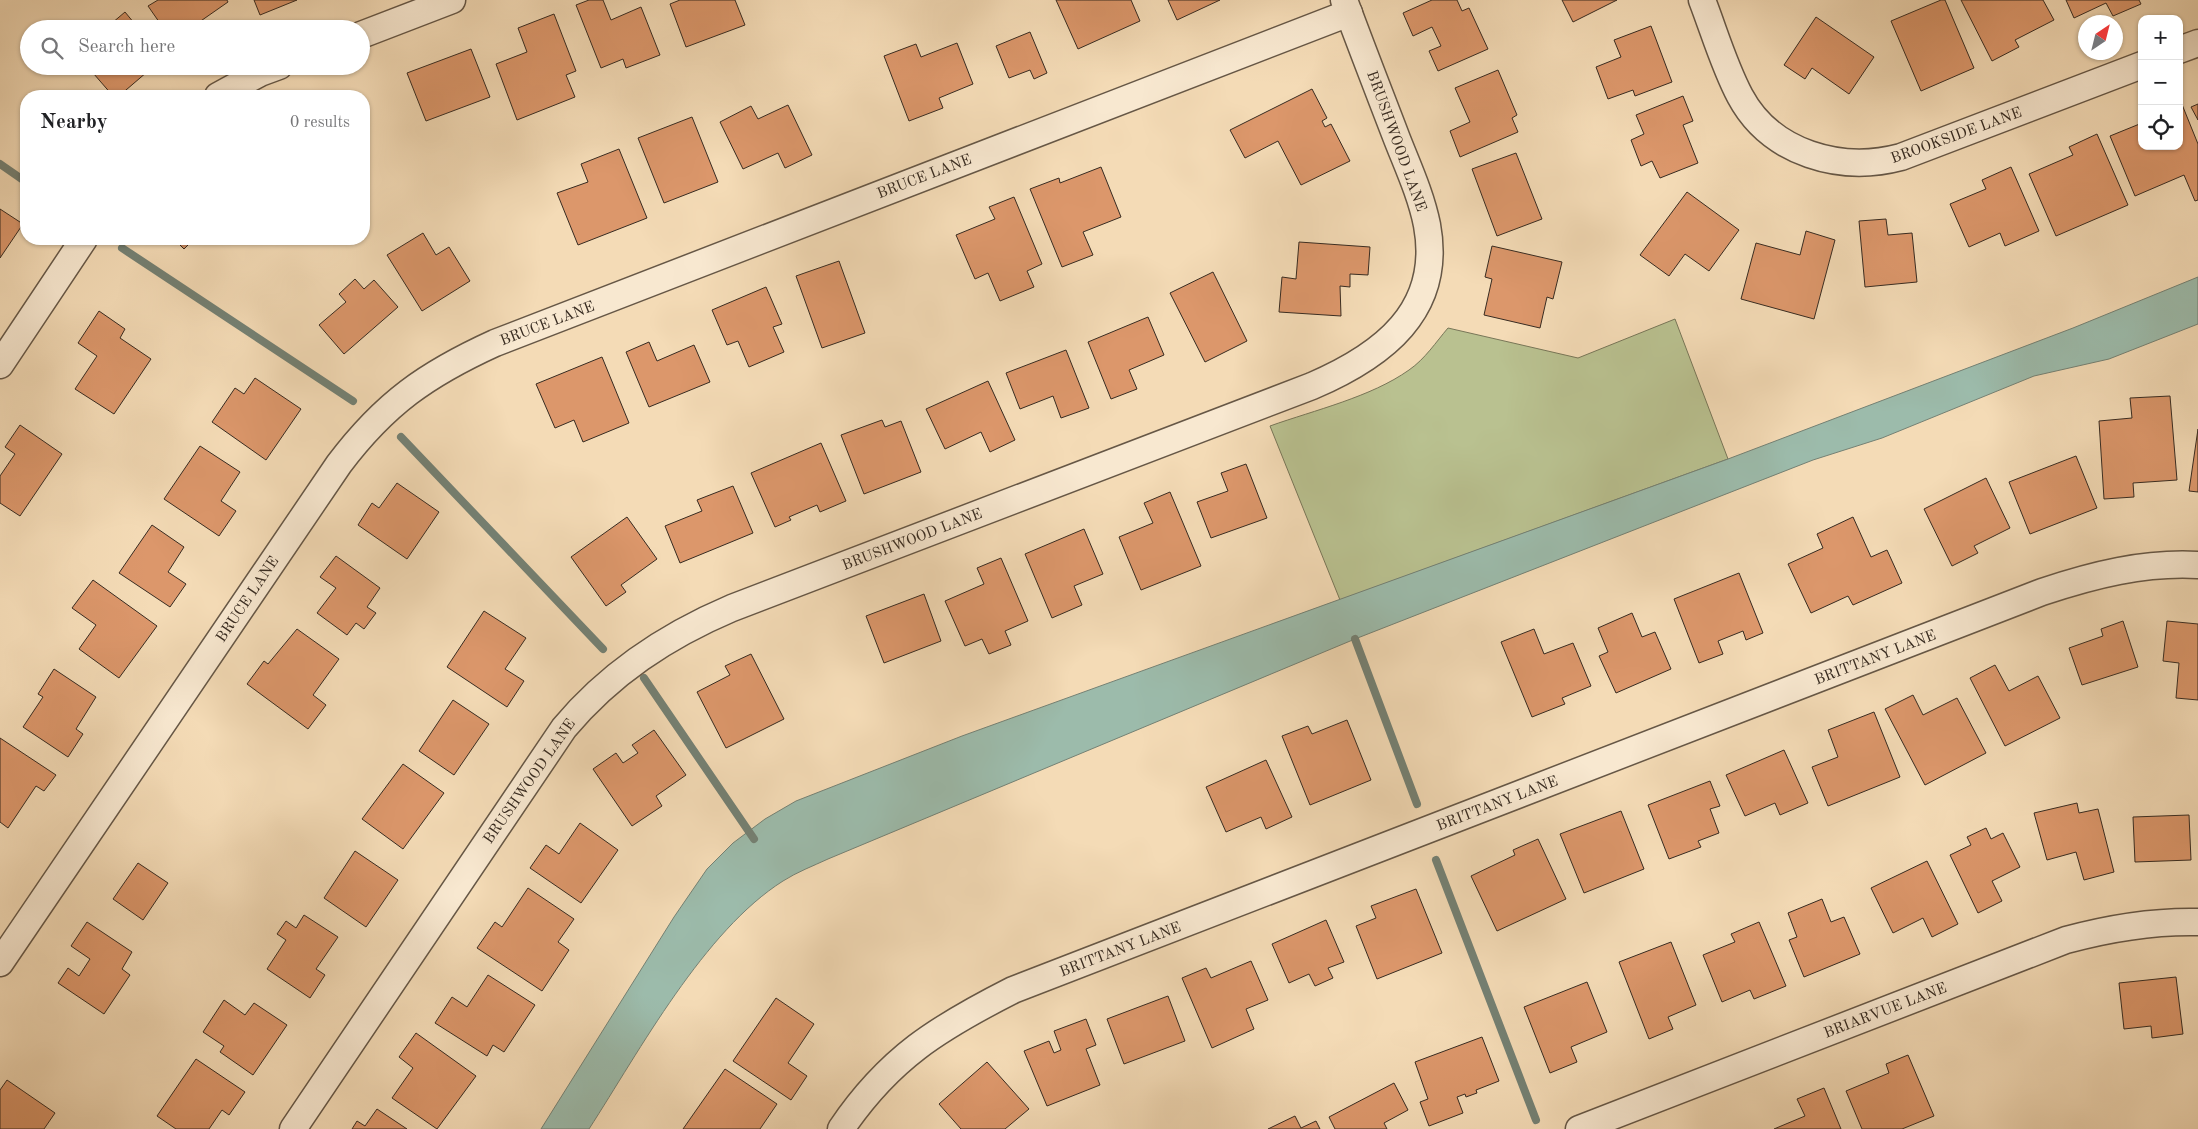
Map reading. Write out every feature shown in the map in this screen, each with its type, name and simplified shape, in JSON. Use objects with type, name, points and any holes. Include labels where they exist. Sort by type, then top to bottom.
[{"type":"street","points":[[370,32],[452,0]]},
{"type":"street","name":"BROOKSIDE LANE","points":[[1702,0],[1733,81],[1748,108],[1768,129],[1794,147],[1836,162],[1866,164],[1901,157],[2138,67]]},
{"type":"street","name":"BRUCE LANE","points":[[0,963],[339,464],[386,410],[419,383],[458,359],[494,343],[1346,6]]},
{"type":"street","name":"BRUSHWOOD LANE","points":[[293,1129],[564,728],[606,683],[637,659],[681,632],[732,608],[1333,377],[1370,356],[1396,334],[1408,319],[1423,286],[1429,256],[1427,224],[1415,185],[1346,6]]},
{"type":"street","points":[[2183,49],[2198,43]]},
{"type":"street","points":[[229,90],[258,75]]},
{"type":"street","points":[[0,365],[80,245]]},
{"type":"street","name":"BRITTANY LANE","points":[[841,1129],[862,1099],[879,1080],[914,1049],[957,1019],[1013,990],[2042,592],[2078,580],[2114,572],[2151,566],[2198,565]]},
{"type":"street","name":"BRIARVUE LANE","points":[[1579,1129],[2066,940],[2119,927],[2156,923],[2198,922]]},
{"type":"green space","points":[[1675,319],[1728,459],[1340,600],[1270,426],[1342,402],[1394,380],[1420,361],[1448,328],[1578,358]]},
{"type":"shaded area","points":[[2198,277],[2198,324],[2109,359],[2034,376],[1882,438],[1813,460],[1355,639],[828,859],[794,875],[754,903],[700,961],[652,1029],[589,1129],[541,1129],[674,917],[707,869],[733,843],[765,819],[796,801],[962,736],[1728,459],[2073,328]]},
{"type":"building","points":[[158,0],[227,0],[228,2],[202,20],[158,20],[148,6]]},
{"type":"building","points":[[254,0],[297,0],[260,15]]},
{"type":"building","points":[[589,0],[603,0],[611,20],[641,7],[660,55],[626,68],[623,59],[601,68],[576,5]]},
{"type":"building","points":[[680,0],[735,0],[745,25],[686,47],[670,4]]},
{"type":"building","points":[[1056,0],[1131,0],[1140,21],[1078,49]]},
{"type":"building","points":[[1168,0],[1220,0],[1177,20]]},
{"type":"building","points":[[1432,0],[1457,0],[1462,11],[1469,8],[1488,49],[1438,71],[1429,51],[1441,46],[1432,27],[1413,36],[1403,13]]},
{"type":"building","points":[[1562,0],[1617,0],[1573,22]]},
{"type":"building","points":[[1945,0],[1974,68],[1921,91],[1891,21]]},
{"type":"building","points":[[1961,0],[2043,0],[2054,20],[2015,40],[2019,47],[1992,61]]},
{"type":"building","points":[[2066,0],[2139,0],[2141,4],[2112,15],[2106,3],[2074,18]]},
{"type":"building","points":[[125,12],[132,20],[116,20]]},
{"type":"building","points":[[554,14],[576,71],[566,75],[575,97],[517,120],[496,64],[527,52],[518,28]]},
{"type":"building","points":[[1816,17],[1874,57],[1849,94],[1812,68],[1805,79],[1784,65]]},
{"type":"building","points":[[1651,26],[1672,82],[1635,96],[1633,90],[1608,99],[1596,67],[1621,57],[1614,40]]},
{"type":"building","points":[[1030,32],[1047,73],[1034,79],[1030,70],[1009,78],[996,46]]},
{"type":"building","points":[[957,43],[973,84],[939,98],[943,108],[909,121],[884,56],[916,44],[921,57]]},
{"type":"building","points":[[471,49],[490,97],[426,121],[407,73]]},
{"type":"building","points":[[1498,70],[1517,115],[1512,118],[1518,132],[1460,157],[1450,131],[1470,122],[1455,88]]},
{"type":"building","points":[[95,75],[144,75],[126,90],[108,90]]},
{"type":"building","points":[[1312,89],[1327,118],[1322,121],[1325,127],[1331,124],[1350,161],[1301,185],[1278,141],[1245,158],[1230,130]]},
{"type":"building","points":[[1683,96],[1693,121],[1683,125],[1698,163],[1660,178],[1652,161],[1641,166],[1631,140],[1644,134],[1636,115]]},
{"type":"building","points":[[2198,104],[2198,120],[2191,107]]},
{"type":"building","points":[[788,105],[812,155],[785,168],[778,153],[743,169],[720,122],[751,106],[758,119]]},
{"type":"building","points":[[2183,107],[2198,144],[2198,200],[2195,201],[2184,175],[2135,196],[2110,136],[2138,125],[2138,150],[2183,150]]},
{"type":"building","points":[[692,117],[718,182],[664,203],[638,138]]},
{"type":"building","points":[[2097,134],[2128,205],[2056,236],[2029,174],[2073,155],[2069,147]]},
{"type":"building","points":[[619,149],[647,218],[578,245],[557,193],[588,182],[581,164]]},
{"type":"building","points":[[1516,153],[1542,219],[1497,236],[1472,169]]},
{"type":"building","points":[[1101,167],[1121,217],[1083,232],[1093,255],[1062,267],[1030,189],[1059,178],[1060,183]]},
{"type":"building","points":[[2011,167],[2039,231],[2005,246],[2000,233],[1969,247],[1950,204],[1986,189],[1982,180]]},
{"type":"building","points":[[1687,192],[1739,230],[1709,271],[1685,254],[1669,276],[1640,255]]},
{"type":"building","points":[[1014,197],[1042,264],[1027,271],[1034,287],[1000,301],[988,273],[975,279],[956,235],[995,219],[989,207]]},
{"type":"building","points":[[0,209],[20,222],[20,228],[0,258]]},
{"type":"building","points":[[1886,219],[1888,235],[1912,233],[1917,282],[1865,287],[1859,221]]},
{"type":"building","points":[[1806,231],[1835,240],[1814,319],[1741,299],[1756,243],[1800,255]]},
{"type":"building","points":[[423,233],[436,255],[449,247],[470,281],[422,311],[387,255]]},
{"type":"building","points":[[1299,242],[1370,247],[1368,275],[1350,274],[1350,287],[1340,286],[1341,316],[1279,312],[1282,277],[1296,279]]},
{"type":"building","points":[[180,245],[188,245],[184,249]]},
{"type":"building","points":[[1492,246],[1562,262],[1553,299],[1547,297],[1540,328],[1484,315],[1492,279],[1485,277]]},
{"type":"building","points":[[839,261],[865,333],[822,348],[796,276]]},
{"type":"building","points":[[1213,272],[1247,341],[1205,362],[1170,293]]},
{"type":"building","points":[[355,279],[364,289],[374,280],[398,307],[344,354],[319,325],[346,302],[339,294]]},
{"type":"building","points":[[766,287],[782,324],[773,327],[784,352],[749,367],[738,341],[727,345],[712,310]]},
{"type":"building","points":[[99,311],[125,329],[120,338],[151,359],[114,414],[75,389],[97,356],[78,343]]},
{"type":"building","points":[[1148,317],[1164,355],[1129,370],[1137,389],[1111,399],[1088,342]]},
{"type":"building","points":[[649,342],[657,361],[694,345],[710,382],[649,407],[626,352]]},
{"type":"building","points":[[1066,350],[1089,408],[1061,418],[1053,396],[1020,409],[1006,373]]},
{"type":"building","points":[[602,357],[629,423],[583,442],[574,420],[555,428],[536,384]]},
{"type":"building","points":[[255,378],[301,409],[266,460],[212,422],[235,388],[244,394]]},
{"type":"building","points":[[988,381],[1015,440],[990,452],[981,432],[945,449],[926,409]]},
{"type":"building","points":[[2170,396],[2177,480],[2133,483],[2134,497],[2104,499],[2099,421],[2132,418],[2130,398]]},
{"type":"building","points":[[882,420],[885,427],[901,421],[921,472],[864,494],[841,435]]},
{"type":"building","points":[[20,425],[62,454],[20,516],[0,503],[0,476],[15,454],[5,447]]},
{"type":"building","points":[[2198,429],[2198,492],[2189,491]]},
{"type":"building","points":[[821,443],[846,501],[820,512],[817,505],[789,517],[791,520],[775,527],[751,473]]},
{"type":"building","points":[[200,446],[240,472],[221,501],[236,511],[219,536],[164,499]]},
{"type":"building","points":[[2076,456],[2097,508],[2030,534],[2009,482]]},
{"type":"building","points":[[1246,464],[1267,518],[1211,538],[1197,502],[1228,491],[1221,473]]},
{"type":"building","points":[[1986,478],[2010,528],[1974,546],[1978,553],[1952,566],[1924,509]]},
{"type":"building","points":[[397,483],[439,512],[407,559],[358,525],[372,503],[379,508]]},
{"type":"building","points":[[733,486],[753,533],[680,563],[665,526],[702,511],[697,500]]},
{"type":"building","points":[[1170,492],[1201,566],[1141,590],[1119,537],[1153,523],[1144,503]]},
{"type":"building","points":[[627,517],[657,559],[621,585],[626,592],[606,606],[571,557]]},
{"type":"building","points":[[1853,517],[1871,557],[1887,550],[1902,583],[1853,605],[1848,596],[1811,613],[1788,564],[1823,548],[1817,534]]},
{"type":"building","points":[[152,525],[184,547],[168,572],[186,584],[170,607],[119,573]]},
{"type":"building","points":[[1084,529],[1103,574],[1074,586],[1082,605],[1052,618],[1025,554]]},
{"type":"building","points":[[336,556],[380,588],[367,607],[376,613],[364,629],[356,623],[347,635],[317,613],[336,588],[320,577]]},
{"type":"building","points":[[1001,558],[1028,621],[1005,631],[1011,645],[989,654],[982,639],[965,646],[945,601],[984,584],[977,568]]},
{"type":"building","points":[[1739,573],[1763,633],[1746,640],[1743,631],[1718,641],[1723,654],[1699,663],[1674,599]]},
{"type":"building","points":[[93,580],[157,626],[119,678],[79,649],[96,625],[72,608]]},
{"type":"building","points":[[924,594],[941,641],[884,663],[866,616]]},
{"type":"building","points":[[484,611],[526,638],[505,669],[524,681],[507,707],[447,667]]},
{"type":"building","points":[[1632,613],[1642,637],[1655,632],[1671,669],[1616,693],[1599,656],[1608,652],[1598,628]]},
{"type":"building","points":[[2123,621],[2138,667],[2082,685],[2069,648],[2103,636],[2101,629]]},
{"type":"building","points":[[2167,621],[2198,624],[2198,700],[2176,698],[2179,663],[2163,661]]},
{"type":"building","points":[[297,629],[339,659],[313,695],[326,705],[308,729],[247,684],[264,661],[268,664]]},
{"type":"building","points":[[1534,629],[1544,654],[1573,643],[1591,686],[1562,698],[1565,704],[1532,717],[1501,642]]},
{"type":"building","points":[[751,654],[784,719],[726,748],[697,692],[730,675],[725,666]]},
{"type":"building","points":[[1995,665],[2009,691],[2038,676],[2060,718],[2005,746],[1970,678]]},
{"type":"building","points":[[54,669],[96,697],[76,729],[83,734],[68,757],[23,727],[43,697],[38,694]]},
{"type":"building","points":[[1913,695],[1923,715],[1957,698],[1986,753],[1925,785],[1885,709]]},
{"type":"building","points":[[453,700],[489,724],[454,775],[419,751]]},
{"type":"building","points":[[1874,712],[1900,777],[1828,806],[1812,767],[1838,757],[1828,730]]},
{"type":"building","points":[[1347,720],[1371,780],[1310,805],[1282,736],[1308,726],[1312,734]]},
{"type":"building","points":[[654,730],[686,775],[656,796],[662,806],[632,826],[593,769],[616,753],[623,763],[638,753],[632,745]]},
{"type":"building","points":[[0,738],[56,775],[44,791],[36,786],[8,828],[0,822]]},
{"type":"building","points":[[1784,750],[1808,803],[1780,815],[1775,803],[1745,816],[1726,775]]},
{"type":"building","points":[[1266,760],[1292,817],[1266,829],[1261,817],[1226,832],[1206,787]]},
{"type":"building","points":[[403,764],[444,793],[403,849],[362,819]]},
{"type":"building","points":[[1710,781],[1720,806],[1710,809],[1719,833],[1698,841],[1701,847],[1669,859],[1648,805]]},
{"type":"building","points":[[2077,803],[2079,813],[2098,809],[2114,872],[2084,880],[2076,852],[2047,860],[2034,813]]},
{"type":"building","points":[[1621,811],[1644,869],[1584,893],[1560,834]]},
{"type":"building","points":[[2189,815],[2191,860],[2135,862],[2133,817]]},
{"type":"building","points":[[580,823],[618,850],[581,903],[530,868],[546,845],[559,854]]},
{"type":"building","points":[[1986,828],[1991,839],[2003,833],[2020,867],[1992,881],[2002,901],[1978,913],[1950,855],[1971,845],[1967,837]]},
{"type":"building","points":[[1538,839],[1566,899],[1497,931],[1471,876],[1515,855],[1513,850]]},
{"type":"building","points":[[355,851],[398,880],[366,927],[324,898]]},
{"type":"building","points":[[1927,861],[1958,924],[1932,937],[1923,918],[1893,933],[1871,888]]},
{"type":"building","points":[[138,863],[168,883],[143,920],[113,899]]},
{"type":"building","points":[[528,888],[574,919],[558,942],[569,950],[542,991],[477,948],[495,922],[502,927]]},
{"type":"building","points":[[1416,889],[1442,953],[1377,979],[1356,926],[1376,918],[1371,906]]},
{"type":"building","points":[[1822,899],[1831,922],[1844,917],[1860,954],[1804,977],[1789,940],[1797,937],[1788,913]]},
{"type":"building","points":[[304,915],[338,937],[316,969],[325,975],[310,998],[267,969],[286,940],[277,934],[286,921],[296,928]]},
{"type":"building","points":[[1326,920],[1344,962],[1328,968],[1333,978],[1315,986],[1309,974],[1289,983],[1272,944]]},
{"type":"building","points":[[87,922],[132,952],[122,969],[130,975],[104,1014],[58,983],[68,968],[79,976],[90,959],[71,946]]},
{"type":"building","points":[[1759,922],[1786,986],[1754,999],[1750,990],[1722,1002],[1703,955],[1735,942],[1731,934]]},
{"type":"building","points":[[1671,942],[1696,1005],[1668,1017],[1673,1029],[1649,1039],[1619,962]]},
{"type":"building","points":[[1251,961],[1268,1000],[1246,1009],[1254,1029],[1212,1048],[1182,978],[1206,968],[1211,978]]},
{"type":"building","points":[[488,975],[535,1005],[504,1052],[493,1045],[487,1056],[435,1023],[452,997],[467,1007]]},
{"type":"building","points":[[2176,977],[2183,1034],[2152,1038],[2151,1026],[2124,1029],[2119,983]]},
{"type":"building","points":[[1587,982],[1607,1032],[1571,1047],[1577,1062],[1550,1073],[1524,1007]]},
{"type":"building","points":[[1168,996],[1185,1041],[1124,1064],[1107,1019]]},
{"type":"building","points":[[776,998],[814,1024],[788,1063],[807,1076],[791,1100],[733,1061]]},
{"type":"building","points":[[224,1000],[245,1015],[254,1003],[287,1025],[253,1075],[220,1052],[224,1046],[203,1032]]},
{"type":"building","points":[[1086,1019],[1096,1045],[1086,1049],[1100,1085],[1047,1106],[1024,1051],[1049,1041],[1054,1053],[1061,1050],[1054,1031]]},
{"type":"building","points":[[416,1033],[476,1076],[437,1129],[392,1098],[413,1068],[399,1057]]},
{"type":"building","points":[[1482,1037],[1499,1081],[1476,1090],[1477,1093],[1466,1097],[1465,1094],[1457,1097],[1463,1113],[1429,1126],[1420,1102],[1428,1099],[1415,1062]]},
{"type":"building","points":[[1908,1055],[1934,1116],[1902,1129],[1862,1129],[1846,1091],[1889,1073],[1886,1064]]},
{"type":"building","points":[[196,1059],[245,1092],[229,1115],[222,1110],[209,1129],[176,1129],[157,1116]]},
{"type":"building","points":[[987,1062],[1029,1109],[1005,1129],[961,1129],[939,1104]]},
{"type":"building","points":[[725,1069],[777,1104],[760,1129],[683,1129]]},
{"type":"building","points":[[7,1080],[55,1113],[44,1129],[0,1129],[0,1090]]},
{"type":"building","points":[[1394,1083],[1408,1110],[1384,1123],[1387,1129],[1335,1129],[1329,1117]]},
{"type":"building","points":[[1824,1088],[1841,1129],[1774,1129],[1805,1116],[1797,1099]]},
{"type":"building","points":[[377,1109],[407,1129],[352,1129],[357,1121],[365,1126]]},
{"type":"building","points":[[1295,1116],[1301,1128],[1316,1121],[1320,1129],[1268,1129]]},
{"type":"waterway","points":[[0,164],[20,178]]},
{"type":"waterway","points":[[122,248],[353,401]]},
{"type":"waterway","points":[[401,437],[603,649]]},
{"type":"waterway","points":[[1355,639],[1417,804]]},
{"type":"waterway","points":[[644,678],[754,839]]},
{"type":"waterway","points":[[1436,860],[1536,1120]]}]
